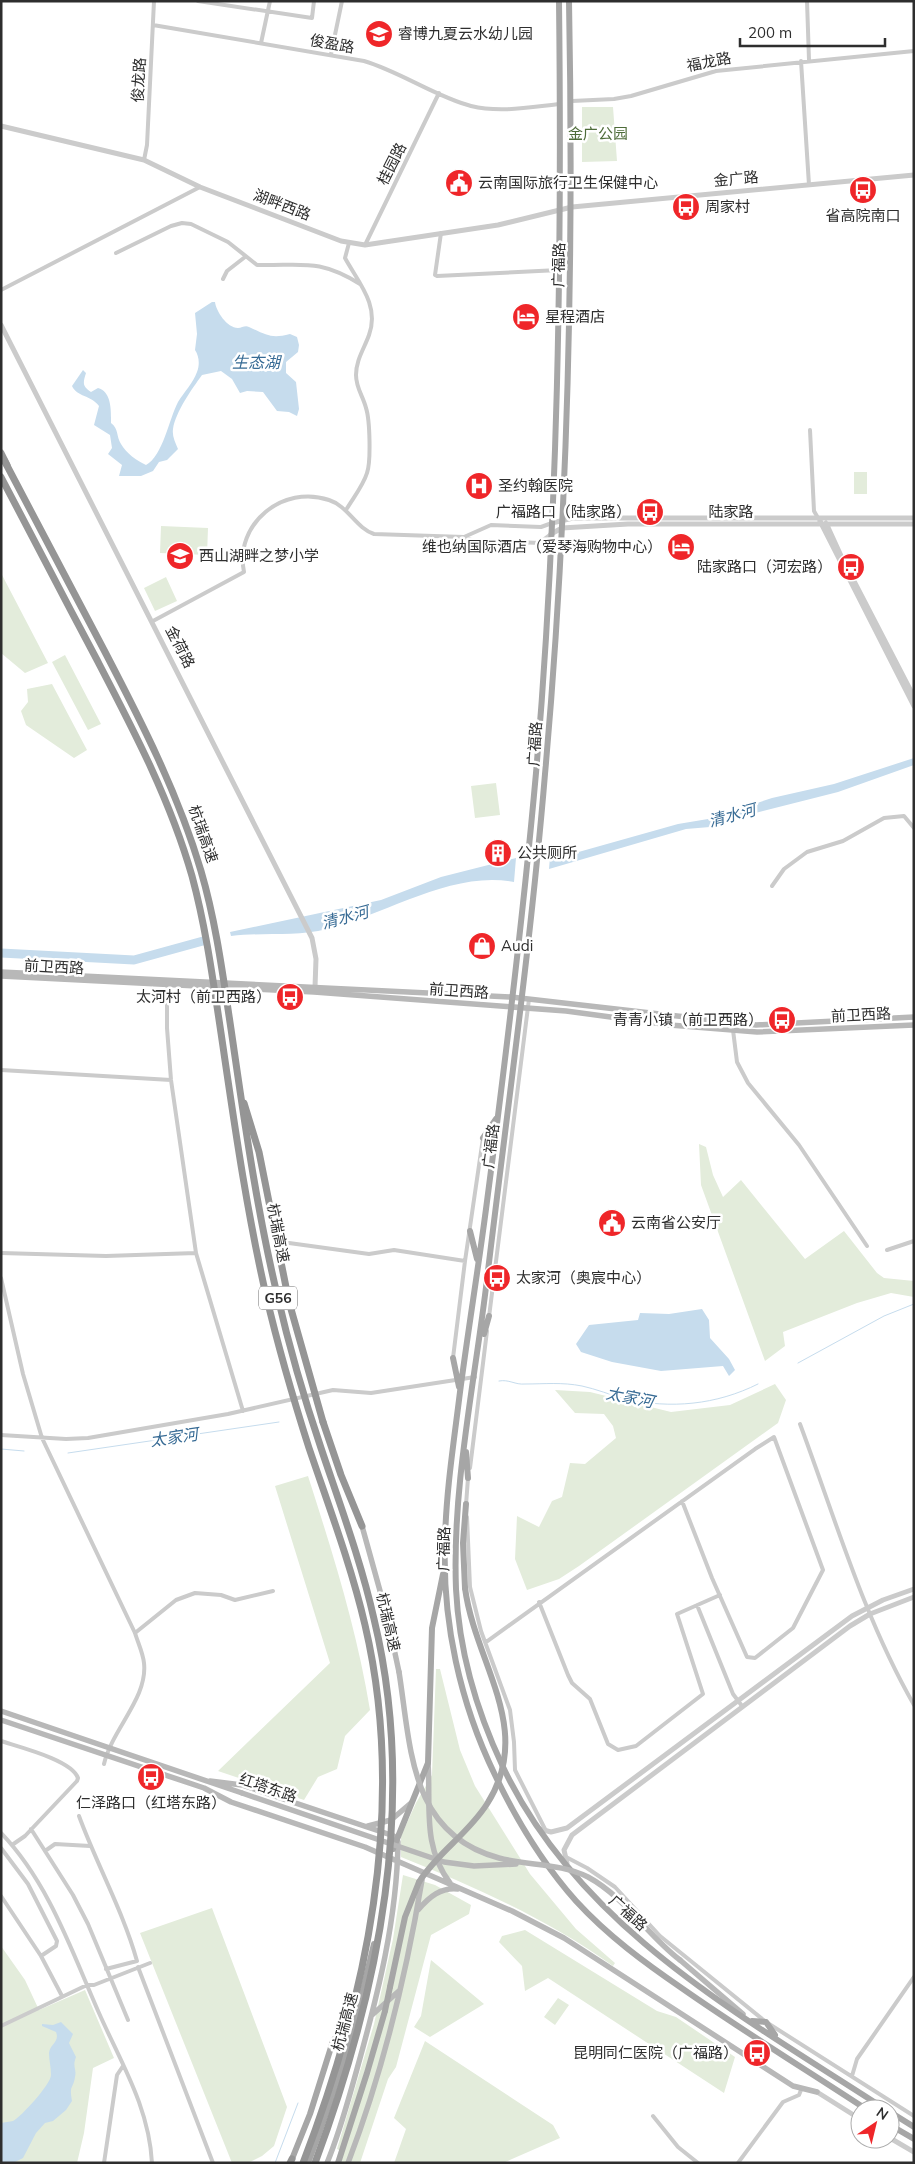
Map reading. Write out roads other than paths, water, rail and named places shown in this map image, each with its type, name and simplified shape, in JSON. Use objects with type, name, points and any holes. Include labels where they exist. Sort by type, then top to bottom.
[{"type":"highway","name":"杭瑞高速","points":[[4,458],[137,713],[180,808],[201,869],[213,919],[260,1217],[279,1303],[306,1401],[371,1605],[384,1665],[391,1727],[393,1818],[381,1920],[355,2038],[315,2163]]},
{"type":"highway","name":"杭瑞高速","points":[[1,478],[144,751],[167,806],[188,865],[206,935],[241,1170],[266,1297],[295,1404],[353,1581],[373,1667],[380,1715],[383,1779],[380,1845],[375,1891],[360,1975],[347,2028],[303,2163]]},
{"type":"highway","points":[[240,1086],[259,1152],[293,1318],[323,1422],[341,1475],[362,1526]]},
{"type":"main road","name":"广福路","points":[[559,1],[561,210],[556,447],[546,638],[536,775],[510,1007],[478,1264],[460,1380],[446,1511],[444,1569],[452,1638],[464,1696],[495,1774],[512,1807],[561,1883],[586,1911],[642,1961],[767,2047],[850,2099]]},
{"type":"main road","name":"广福路","points":[[569,1],[572,101],[572,207],[562,528],[545,776],[529,939],[479,1355],[465,1443],[456,1544],[456,1591],[462,1636],[474,1693],[504,1768],[550,1845],[590,1894],[629,1932],[750,2020],[870,2099]]},
{"type":"main road","name":"前卫西路","points":[[1,972],[511,997],[756,1025],[914,1017]]},
{"type":"main road","name":"前卫西路","points":[[1,976],[314,992],[528,1008],[757,1032],[914,1025]]},
{"type":"main road","points":[[483,1138],[497,1118]]},
{"type":"main road","points":[[470,1231],[478,1264]]},
{"type":"main road","points":[[479,1355],[489,1316]]},
{"type":"main road","points":[[453,1358],[460,1380]]},
{"type":"main road","points":[[465,1443],[468,1478]]},
{"type":"main road","points":[[338,2163],[368,2073],[385,2010],[407,1910],[419,1882],[436,1858],[484,1809],[499,1780],[504,1761],[506,1736],[503,1712],[473,1630],[465,1588],[463,1543],[466,1504]]},
{"type":"main road","points":[[362,1526],[387,1616],[399,1672],[413,1765],[420,1786],[433,1812],[450,1832],[476,1849],[501,1858],[572,1870],[600,1884],[621,1901],[661,1945],[750,2020],[766,2022],[780,2040]]},
{"type":"main road","points":[[444,1569],[432,1628],[427,1812],[430,1838],[444,1875],[451,1884]]},
{"type":"main road","name":"红塔东路","points":[[1,1711],[444,1862],[482,1866],[531,1863]]},
{"type":"main road","name":"红塔东路","points":[[1,1720],[204,1788],[231,1802],[365,1848],[512,1911],[564,1938],[801,2090]]},
{"type":"main road","points":[[308,2163],[332,2101],[359,2010],[377,1928],[389,1858],[428,1763]]},
{"type":"main road","points":[[210,1781],[242,1785],[398,1837]]},
{"type":"main road","points":[[363,1826],[375,1826],[391,1820],[413,1801]]},
{"type":"main road","points":[[327,2163],[343,2119],[372,2015],[388,1942],[398,1862],[398,1837]]},
{"type":"main road","points":[[348,2163],[376,2080],[402,1988],[418,1910],[422,1872]]},
{"type":"main road","points":[[418,1910],[434,1894],[452,1888],[465,1890]]},
{"type":"main road","points":[[372,2015],[402,1988]]},
{"type":"main road","points":[[291,2161],[310,2114],[333,2041],[359,2010]]},
{"type":"main road","points":[[801,2090],[817,2092]]},
{"type":"main road","points":[[900,2118],[914,2127]]},
{"type":"main road","points":[[902,2132],[914,2139]]},
{"type":"street","name":"俊龙路","points":[[144,160],[147,145],[154,1]]},
{"type":"street","points":[[198,1],[226,3],[312,18],[314,1]]},
{"type":"street","points":[[261,43],[270,1]]},
{"type":"street","points":[[331,54],[342,1]]},
{"type":"street","points":[[807,1],[809,60]]},
{"type":"street","name":"俊盈路","points":[[152,25],[331,54],[375,64],[470,106],[488,108],[560,104]]},
{"type":"street","name":"福龙路","points":[[572,101],[614,99],[716,70],[914,51]]},
{"type":"street","points":[[801,61],[809,185]]},
{"type":"street","name":"桂园路","points":[[364,245],[439,93]]},
{"type":"street","name":"湖畔西路","points":[[1,126],[144,160],[200,187],[349,243],[364,245],[498,225],[509,220],[561,210]]},
{"type":"street","name":"金广路","points":[[561,210],[572,207],[914,175]]},
{"type":"street","points":[[1,290],[200,187]]},
{"type":"street","points":[[116,253],[171,226],[182,223],[192,224],[228,242],[257,266],[290,263],[325,267],[338,271],[364,287]]},
{"type":"street","points":[[441,233],[435,268],[435,275],[438,276],[559,270]]},
{"type":"street","points":[[346,510],[367,474],[370,462],[367,415],[358,388],[356,373],[358,360],[372,324],[369,301],[364,287],[345,258],[349,243]]},
{"type":"street","points":[[222,278],[227,271],[245,257]]},
{"type":"street","name":"金荷路","points":[[1,325],[153,621],[312,938],[316,959],[315,987]]},
{"type":"street","points":[[810,430],[814,511],[821,518],[914,706]]},
{"type":"street","points":[[153,621],[244,572],[247,540],[261,514],[273,505],[298,496],[314,496],[335,502],[364,528],[374,534],[464,537],[472,540],[539,543],[551,534]]},
{"type":"street","name":"陆家路","points":[[552,523],[562,520],[914,518]]},
{"type":"street","points":[[464,537],[491,525],[541,527],[552,523]]},
{"type":"street","name":"陆家路","points":[[551,534],[562,528],[628,524],[914,524]]},
{"type":"street","points":[[824,524],[914,697]]},
{"type":"street","points":[[772,886],[784,869],[807,852],[843,841],[884,818],[904,816],[914,828]]},
{"type":"street","points":[[167,985],[167,1028],[171,1080],[196,1253],[243,1410]]},
{"type":"street","points":[[529,999],[466,1504],[470,1587],[486,1642],[510,1710],[515,1770],[546,1832],[550,1845],[564,1857],[587,1868],[615,1887],[660,1936],[766,2022],[914,2116]]},
{"type":"street","points":[[733,1030],[737,1062],[748,1083],[799,1145],[867,1246]]},
{"type":"street","points":[[1,1070],[171,1080]]},
{"type":"street","points":[[453,1358],[483,1138]]},
{"type":"street","points":[[887,1250],[914,1241]]},
{"type":"street","points":[[289,1244],[369,1254],[394,1250],[465,1261]]},
{"type":"street","points":[[1,1253],[106,1256],[196,1253]]},
{"type":"street","points":[[1,1278],[23,1374],[42,1438],[142,1653],[144,1676],[140,1691],[108,1747],[104,1764]]},
{"type":"street","points":[[1,1435],[42,1438],[88,1438],[184,1423],[333,1390],[371,1393],[475,1377]]},
{"type":"street","points":[[800,1424],[867,1607],[900,1680],[914,1705]]},
{"type":"street","points":[[486,1642],[539,1602],[682,1501],[774,1437],[823,1566],[821,1576],[793,1628],[751,1659],[747,1657],[682,1501]]},
{"type":"street","points":[[540,1829],[546,1832],[567,1828],[852,1616],[867,1607],[914,1589]]},
{"type":"street","points":[[134,1633],[176,1600],[195,1593],[220,1595],[235,1600],[273,1591]]},
{"type":"street","points":[[539,1602],[572,1683],[590,1699],[608,1744],[618,1750],[624,1750],[636,1746],[703,1694],[677,1614],[720,1595]]},
{"type":"street","points":[[569,1870],[564,1857],[565,1844],[572,1835],[850,1626],[870,1614],[914,1597]]},
{"type":"street","points":[[698,1605],[738,1701],[742,1706]]},
{"type":"street","points":[[708,1724],[712,1730]]},
{"type":"street","points":[[1,1741],[51,1758],[72,1769],[78,1778],[77,1782],[31,1830],[12,1845]]},
{"type":"street","points":[[619,1790],[623,1796]]},
{"type":"street","points":[[79,1816],[90,1846],[117,1902],[137,1961],[106,1969]]},
{"type":"street","points":[[31,1830],[84,1916],[128,2020]]},
{"type":"street","points":[[1,1833],[31,1872],[49,1903],[140,2100],[150,2137],[152,2163]]},
{"type":"street","points":[[45,1851],[55,1844],[90,1846]]},
{"type":"street","points":[[1,1848],[28,1884],[57,1941],[56,1946],[41,1956]]},
{"type":"street","points":[[1,1896],[41,1956],[62,1996]]},
{"type":"street","points":[[1,2026],[87,1985],[94,1985],[150,1963]]},
{"type":"street","points":[[138,1967],[213,2163]]},
{"type":"street","points":[[852,2076],[857,2059],[914,1977]]},
{"type":"street","points":[[104,2163],[117,2075],[123,2066]]},
{"type":"street","points":[[738,2163],[783,2102],[799,2095],[801,2090]]},
{"type":"street","points":[[817,2092],[850,2113]]},
{"type":"street","points":[[653,2116],[678,2147],[698,2163]]},
{"type":"street","points":[[900,2144],[914,2152]]},
{"type":"water","name":"生态湖","points":[[215,302],[217,310],[226,322],[234,327],[248,326],[269,335],[290,334],[297,337],[298,352],[286,362],[286,373],[296,382],[299,409],[297,416],[289,412],[277,411],[263,392],[247,391],[240,393],[232,379],[221,371],[202,375],[177,415],[173,434],[178,449],[167,460],[159,462],[153,471],[141,476],[119,476],[122,465],[108,454],[112,448],[110,435],[94,425],[99,406],[96,402],[74,390],[72,386],[83,370],[86,373],[84,382],[86,388],[91,392],[98,388],[106,393],[110,403],[111,423],[115,428],[119,441],[126,451],[146,465],[157,454],[178,402],[197,372],[199,363],[195,350],[197,334],[195,313]]},
{"type":"water","points":[[914,758],[914,765],[838,792],[724,821],[710,827],[686,829],[549,869],[550,857],[575,853],[678,824],[708,819],[772,798],[834,784]]},
{"type":"water","points":[[516,858],[514,882],[491,880],[467,882],[443,888],[327,929],[291,934],[231,936],[230,932],[381,900],[441,877]]},
{"type":"water","points":[[702,1309],[709,1320],[710,1338],[729,1359],[735,1370],[729,1376],[723,1366],[661,1371],[612,1362],[581,1352],[576,1344],[589,1325],[638,1320],[640,1313],[669,1314]]},
{"type":"water","points":[[61,2022],[73,2034],[69,2043],[76,2057],[74,2081],[71,2089],[72,2101],[66,2110],[53,2121],[45,2123],[36,2133],[23,2158],[13,2163],[1,2163],[1,2123],[13,2121],[22,2113],[35,2100],[50,2079],[49,2053],[56,2041],[57,2035],[56,2032],[42,2026],[42,2024],[53,2025]]},
{"type":"waterway","name":"清水河","points":[[1,953],[134,960],[203,941]]},
{"type":"waterway","name":"太家河","points":[[798,1363],[884,1316],[914,1304]]},
{"type":"waterway","name":"太家河","points":[[499,1381],[521,1384],[582,1386],[625,1399],[659,1404],[710,1401],[726,1397],[758,1384]]},
{"type":"waterway","name":"太家河","points":[[68,1453],[279,1422]]},
{"type":"waterway","name":"太家河","points":[[1,1449],[24,1451]]},
{"type":"waterway","points":[[275,2163],[298,2103]]},
{"type":"place","name":"睿博九夏云水幼儿园","points":[[379,34]]},
{"type":"place","name":"云南国际旅行卫生保健中心","points":[[459,183]]},
{"type":"place","name":"省高院南口","points":[[863,190]]},
{"type":"place","name":"周家村","points":[[686,207]]},
{"type":"place","name":"星程酒店","points":[[526,317]]},
{"type":"place","name":"圣约翰医院","points":[[479,486]]},
{"type":"place","name":"广福路口（陆家路）","points":[[650,512]]},
{"type":"place","name":"维也纳国际酒店（爱琴海购物中心）","points":[[681,547]]},
{"type":"place","name":"西山湖畔之梦小学","points":[[180,556]]},
{"type":"place","name":"陆家路口（河宏路）","points":[[851,567]]},
{"type":"place","name":"公共厕所","points":[[498,853]]},
{"type":"place","name":"Audi","points":[[482,946]]},
{"type":"place","name":"太河村（前卫西路）","points":[[290,997]]},
{"type":"place","name":"青青小镇（前卫西路）","points":[[782,1020]]},
{"type":"place","name":"云南省公安厅","points":[[612,1223]]},
{"type":"place","name":"太家河（奥宸中心）","points":[[497,1278]]},
{"type":"place","name":"仁泽路口（红塔东路）","points":[[151,1777]]},
{"type":"place","name":"昆明同仁医院（广福路）","points":[[757,2053]]},
{"type":"park label","name":"金广公园","points":[[598,134]]}]
